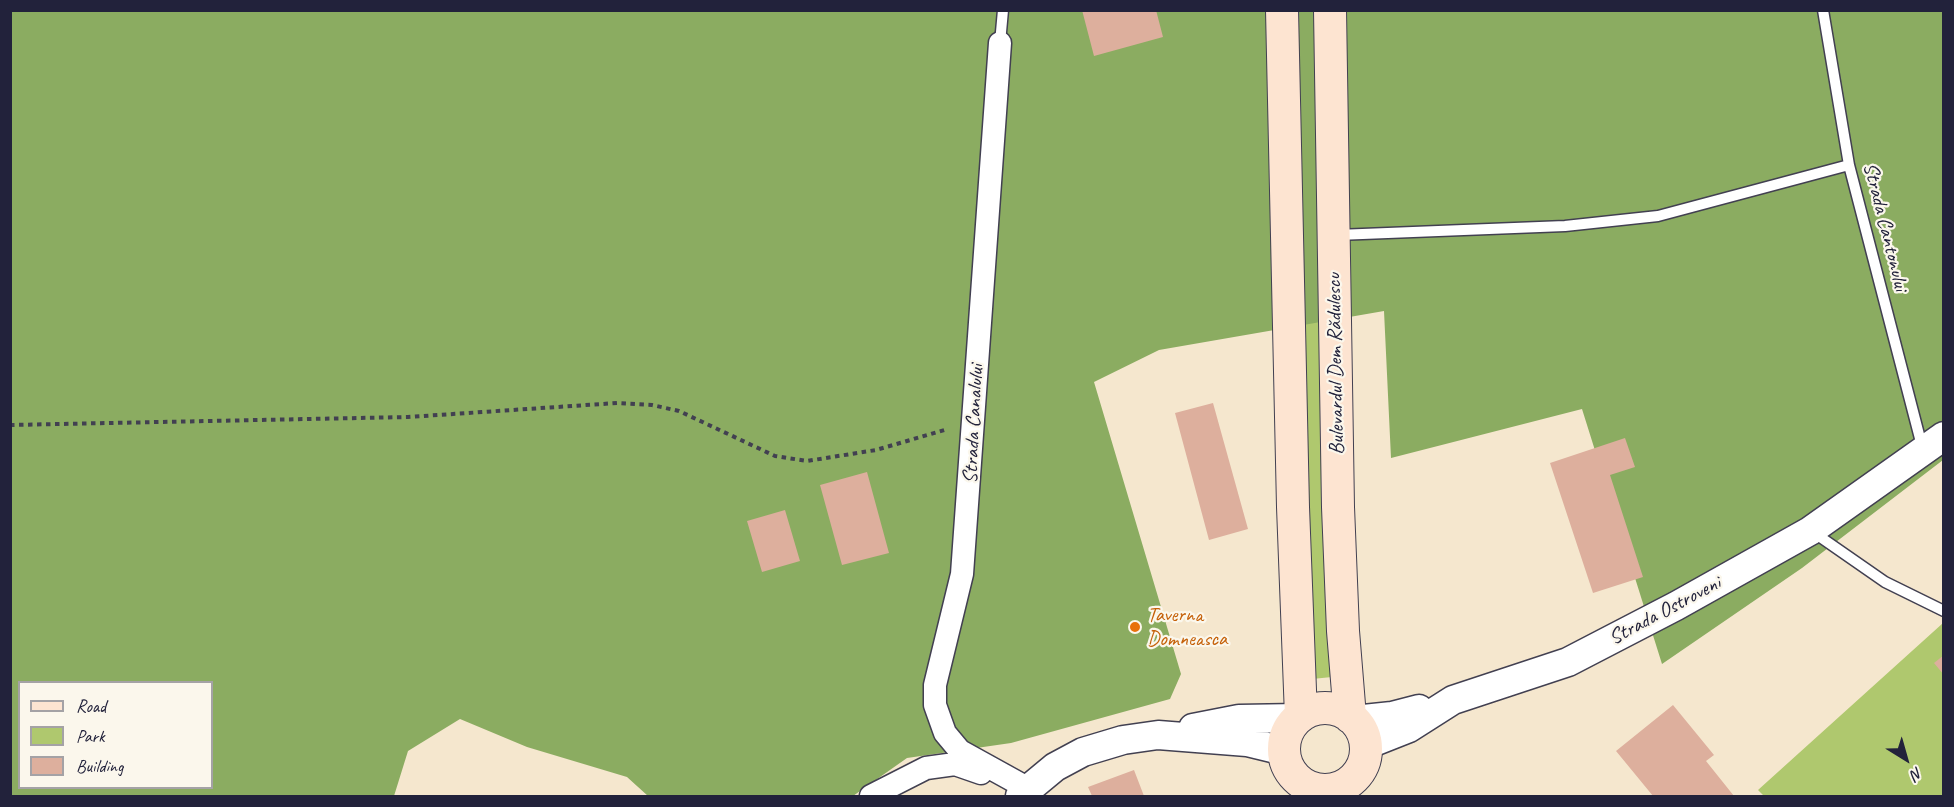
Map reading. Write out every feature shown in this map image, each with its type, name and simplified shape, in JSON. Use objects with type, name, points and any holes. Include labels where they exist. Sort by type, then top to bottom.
[{"type":"main road","points":[[1282,10],[1293,519],[1300,717]]},
{"type":"main road","name":"Bulevardul Dem Rădulescu","points":[[1284,751],[1292,774],[1301,790],[1352,788],[1360,770],[1343,631],[1338,507],[1330,10]]},
{"type":"main road","points":[[1284,751],[1290,727],[1300,717],[1326,708],[1356,727]]},
{"type":"street","name":"Strada Canalului","points":[[1000,43],[962,574],[935,686],[936,705],[945,733],[960,751],[1023,792]]},
{"type":"street","name":"Strada Ostroveni","points":[[1356,727],[1409,728],[1453,700],[1568,662],[1676,606],[1810,531],[1933,443]]},
{"type":"street","points":[[871,796],[926,768],[955,764],[1023,792],[1055,766],[1083,752],[1123,740],[1239,719],[1300,717]]},
{"type":"street","points":[[1158,735],[1247,742],[1284,751]]},
{"type":"lane","name":"Strada Canalului","points":[[1000,43],[1003,10]]},
{"type":"lane","name":"Strada Cantonului","points":[[1822,10],[1849,165],[1933,443]]},
{"type":"lane","points":[[1334,235],[1565,226],[1658,216],[1849,165]]},
{"type":"lane","points":[[1810,531],[1885,582],[1944,611]]},
{"type":"path","points":[[10,425],[408,417],[617,403],[652,405],[679,411],[775,456],[807,461],[876,450],[973,421]]},
{"type":"green space","points":[[10,11],[1943,11],[1943,460],[1802,568],[1662,664],[1582,409],[1391,458],[1384,311],[1159,350],[1094,382],[1181,674],[1170,699],[1011,743],[907,758],[853,796],[648,796],[627,777],[527,747],[460,719],[408,751],[394,796],[11,796]]},
{"type":"green space","points":[[1298,11],[1317,11],[1332,677],[1312,679],[1305,456]]},
{"type":"green space","points":[[1943,623],[1943,796],[1764,796],[1758,790]]},
{"type":"building","points":[[1082,10],[1156,10],[1163,37],[1094,56]]},
{"type":"building","points":[[1213,403],[1248,529],[1209,540],[1175,413]]},
{"type":"building","points":[[1625,438],[1635,467],[1610,475],[1643,577],[1593,593],[1550,463]]},
{"type":"building","points":[[867,472],[889,553],[842,565],[820,485]]},
{"type":"building","points":[[785,510],[800,561],[762,572],[747,521]]},
{"type":"building","points":[[1944,655],[1944,675],[1934,663]]},
{"type":"building","points":[[1673,705],[1714,755],[1706,761],[1734,796],[1653,796],[1616,751]]},
{"type":"building","points":[[1134,770],[1144,796],[1092,796],[1088,787]]},
{"type":"place","name":"Taverna Domneasca","points":[[1135,627]]}]
